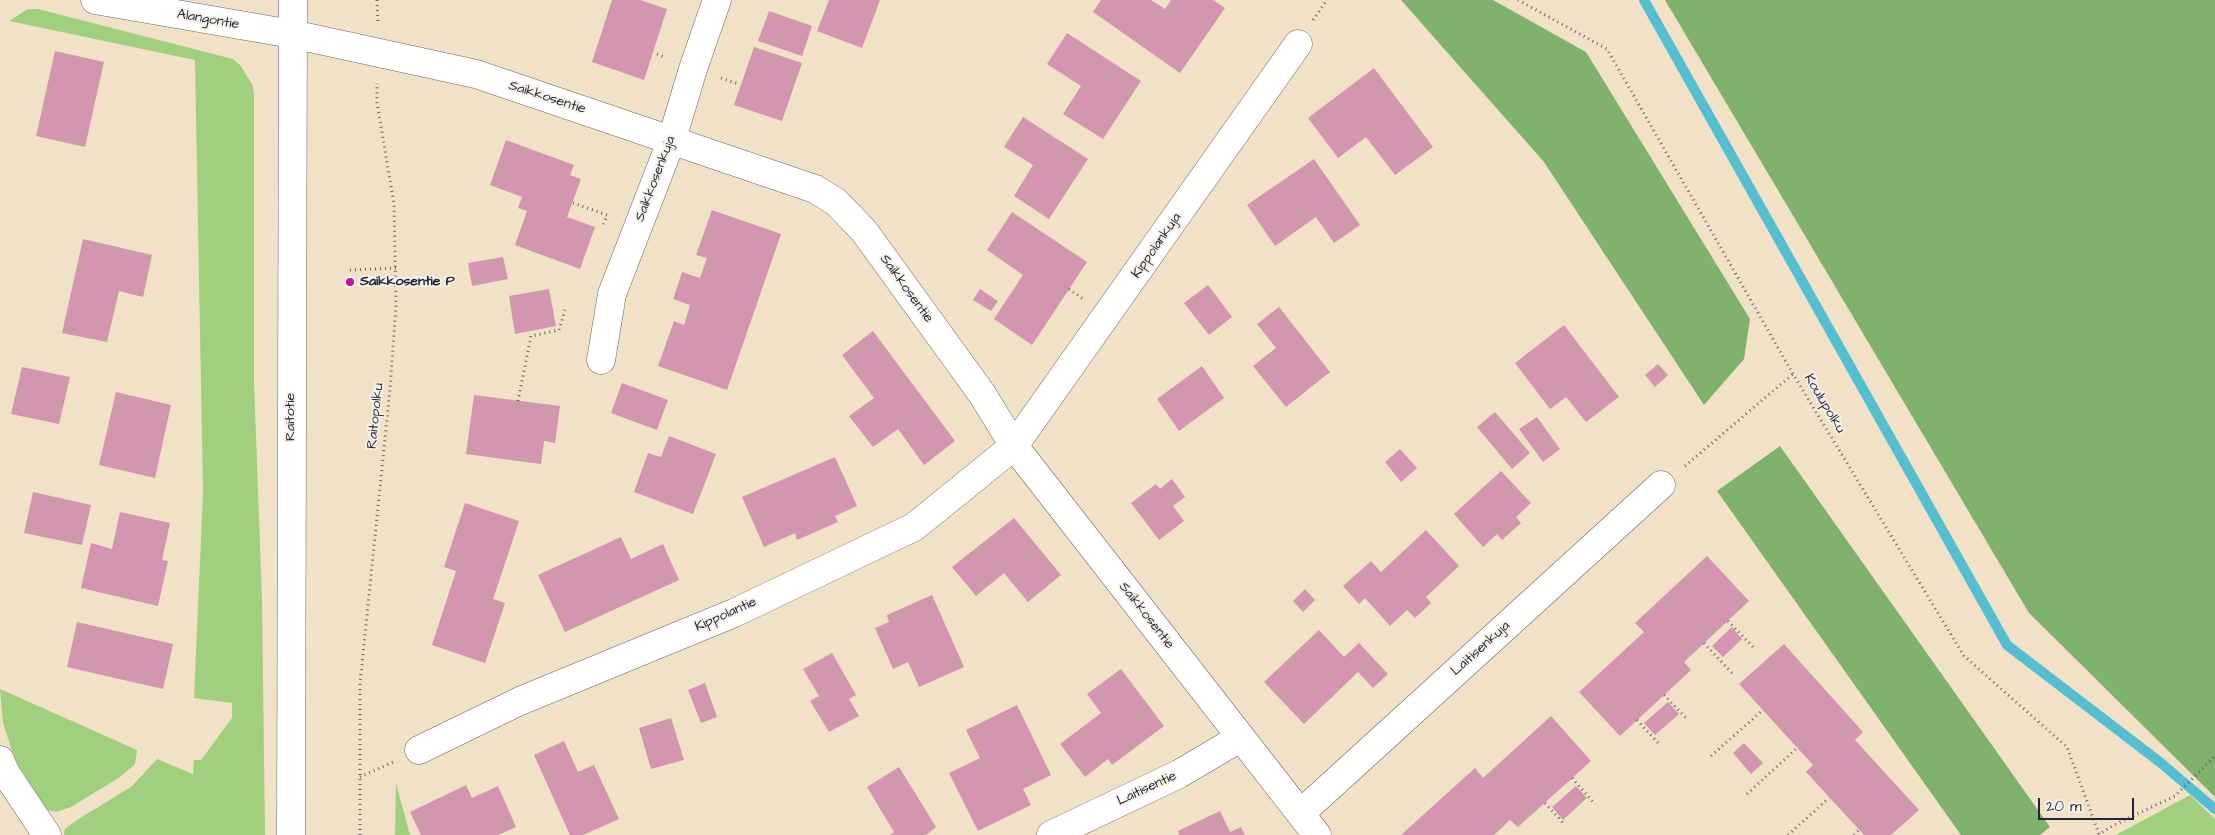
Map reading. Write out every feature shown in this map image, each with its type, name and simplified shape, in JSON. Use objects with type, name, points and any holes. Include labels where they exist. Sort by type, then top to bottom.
[{"type":"street","name":"Alangontie","points":[[94,0],[292,34]]},
{"type":"street","name":"Raitotie","points":[[291,835],[293,0]]},
{"type":"street","name":"Saikkosenkuja","points":[[601,360],[612,294],[672,139],[693,69],[717,0]]},
{"type":"street","name":"Saikkosentie","points":[[292,34],[476,74],[816,189],[836,202],[864,231],[982,394],[1014,446],[1240,738],[1301,813],[1316,835]]},
{"type":"street","name":"Kippolankuja","points":[[1014,446],[1052,396],[1298,44]]},
{"type":"street","name":"Kippolantie","points":[[419,750],[520,701],[734,613],[914,527],[1014,446]]},
{"type":"street","name":"Laitisenkuja","points":[[1301,813],[1661,485]]},
{"type":"street","name":"Laitisentie","points":[[1051,835],[1179,774],[1240,738]]},
{"type":"street","points":[[0,760],[5,772],[47,835]]},
{"type":"path","name":"Raitopolku","points":[[360,835],[360,684],[390,389],[396,306],[394,204],[377,103],[379,54],[377,0]]},
{"type":"path","name":"Koulupolku","points":[[1518,0],[1607,48],[1793,374],[1964,656],[2067,747],[2099,835]]},
{"type":"path","points":[[573,203],[607,215],[601,231]]},
{"type":"path","points":[[350,270],[396,268]]},
{"type":"path","points":[[518,401],[531,336],[559,330],[565,310]]},
{"type":"path","points":[[1661,485],[1793,374]]},
{"type":"path","points":[[1728,621],[1755,649]]},
{"type":"path","points":[[1704,643],[1732,673]]},
{"type":"path","points":[[1664,695],[1687,718]]},
{"type":"path","points":[[1711,756],[1763,710]]},
{"type":"path","points":[[1637,720],[1659,744]]},
{"type":"path","points":[[1746,794],[1797,748]]},
{"type":"path","points":[[360,777],[419,750]]},
{"type":"path","points":[[2099,835],[2114,825],[2175,796],[2207,767],[2215,756]]},
{"type":"path","points":[[1572,778],[1594,802]]},
{"type":"path","points":[[1788,835],[1830,798]]},
{"type":"path","points":[[1545,803],[1565,825]]},
{"type":"path","points":[[1854,835],[1859,830]]},
{"type":"green space","points":[[1401,0],[1493,0],[1586,52],[1750,319],[1744,359],[1704,405],[1544,162]]},
{"type":"green space","points":[[1665,0],[2215,0],[2215,797],[2029,613]]},
{"type":"green space","points":[[28,9],[38,9],[233,59],[240,65],[252,84],[254,93],[254,382],[262,600],[265,835],[64,835],[65,829],[77,820],[131,787],[157,759],[193,774],[194,760],[201,760],[232,718],[232,703],[194,698],[203,493],[195,60],[9,21]]},
{"type":"green space","points":[[1780,446],[2050,827],[2040,835],[1961,835],[1717,491]]},
{"type":"green space","points":[[0,689],[137,750],[135,764],[120,777],[71,807],[56,812],[47,810],[15,760],[3,723]]},
{"type":"green space","points":[[396,783],[410,835],[395,835]]},
{"type":"green space","points":[[2190,795],[2215,819],[2215,835],[2116,835]]},
{"type":"building","points":[[612,0],[640,0],[667,9],[644,80],[592,62]]},
{"type":"building","points":[[829,0],[880,0],[862,48],[817,31]]},
{"type":"building","points":[[1101,0],[1151,0],[1165,9],[1171,0],[1213,0],[1225,8],[1180,73],[1093,12]]},
{"type":"building","points":[[769,11],[812,26],[802,56],[758,41]]},
{"type":"building","points":[[1067,33],[1141,81],[1103,139],[1063,114],[1081,86],[1047,64]]},
{"type":"building","points":[[754,47],[802,63],[782,121],[734,105]]},
{"type":"building","points":[[55,51],[104,62],[85,147],[36,136]]},
{"type":"building","points":[[1374,68],[1433,147],[1395,175],[1366,137],[1338,158],[1308,118]]},
{"type":"building","points":[[1023,117],[1088,159],[1049,219],[1014,196],[1033,165],[1004,147]]},
{"type":"building","points":[[506,140],[574,165],[570,175],[581,179],[567,217],[595,227],[580,269],[515,245],[527,211],[518,208],[522,197],[490,185]]},
{"type":"building","points":[[1314,159],[1360,225],[1334,243],[1316,217],[1275,246],[1247,205]]},
{"type":"building","points":[[712,210],[781,234],[727,390],[658,366],[674,321],[684,325],[690,305],[673,299],[682,272],[700,278],[707,258],[696,255]]},
{"type":"building","points":[[1012,212],[1087,262],[1032,345],[994,319],[1023,275],[987,250]]},
{"type":"building","points":[[83,239],[152,255],[143,297],[119,291],[107,342],[62,333]]},
{"type":"building","points":[[503,257],[508,279],[472,286],[468,263]]},
{"type":"building","points":[[1208,285],[1232,317],[1209,335],[1184,303]]},
{"type":"building","points":[[549,289],[556,326],[515,334],[509,296]]},
{"type":"building","points":[[980,289],[998,301],[991,311],[973,300]]},
{"type":"building","points":[[1279,307],[1330,372],[1286,407],[1253,366],[1276,348],[1257,324]]},
{"type":"building","points":[[1564,325],[1619,397],[1586,422],[1566,397],[1550,409],[1515,363]]},
{"type":"building","points":[[873,331],[955,441],[924,465],[898,429],[873,447],[849,416],[874,398],[842,355]]},
{"type":"building","points":[[1658,364],[1668,375],[1655,387],[1645,375]]},
{"type":"building","points":[[1202,366],[1224,398],[1179,431],[1157,399]]},
{"type":"building","points":[[22,367],[70,377],[59,424],[11,414]]},
{"type":"building","points":[[622,383],[668,400],[657,430],[611,413]]},
{"type":"building","points":[[116,392],[171,405],[155,478],[99,465]]},
{"type":"building","points":[[474,395],[560,406],[555,443],[544,441],[541,464],[466,454]]},
{"type":"building","points":[[1495,412],[1530,453],[1512,469],[1477,427]]},
{"type":"building","points":[[1537,417],[1560,449],[1543,462],[1519,429]]},
{"type":"building","points":[[669,436],[716,454],[693,514],[634,492],[648,453],[661,457]]},
{"type":"building","points":[[1400,449],[1417,468],[1401,482],[1385,462]]},
{"type":"building","points":[[835,457],[857,506],[835,516],[838,522],[797,540],[795,533],[764,547],[742,497]]},
{"type":"building","points":[[1501,471],[1531,503],[1516,517],[1521,523],[1502,540],[1497,534],[1483,547],[1454,514]]},
{"type":"building","points":[[1172,479],[1185,497],[1173,506],[1184,521],[1159,540],[1131,503],[1156,484],[1160,489]]},
{"type":"building","points":[[33,492],[91,505],[82,545],[24,533]]},
{"type":"building","points":[[465,503],[519,521],[493,599],[505,603],[485,663],[432,645],[456,571],[444,567]]},
{"type":"building","points":[[120,512],[170,523],[162,560],[168,561],[158,606],[81,588],[91,543],[112,549]]},
{"type":"building","points":[[1014,518],[1061,575],[1028,602],[1004,573],[976,596],[952,567]]},
{"type":"building","points":[[1426,530],[1459,566],[1426,597],[1431,603],[1415,618],[1407,610],[1390,626],[1365,598],[1359,604],[1343,586],[1371,561],[1381,572]]},
{"type":"building","points":[[621,537],[631,559],[663,544],[679,580],[565,632],[538,575]]},
{"type":"building","points":[[1707,556],[1749,601],[1684,662],[1691,670],[1620,736],[1579,692],[1644,632],[1635,623]]},
{"type":"building","points":[[1305,589],[1315,600],[1303,612],[1293,601]]},
{"type":"building","points":[[932,595],[964,667],[919,687],[908,662],[893,669],[875,628],[889,622],[887,615]]},
{"type":"building","points":[[77,622],[173,644],[163,689],[67,667]]},
{"type":"building","points":[[1732,627],[1742,639],[1723,657],[1712,646]]},
{"type":"building","points":[[1319,630],[1344,657],[1359,643],[1388,674],[1373,688],[1358,672],[1304,724],[1264,682]]},
{"type":"building","points":[[1784,644],[1863,732],[1855,740],[1919,810],[1891,835],[1864,835],[1806,772],[1813,765],[1739,684]]},
{"type":"building","points":[[832,653],[856,695],[849,699],[859,716],[829,732],[810,701],[819,696],[803,669]]},
{"type":"building","points":[[1121,669],[1164,726],[1112,765],[1108,759],[1085,777],[1060,744],[1101,713],[1087,694]]},
{"type":"building","points":[[705,683],[717,717],[701,723],[688,690]]},
{"type":"building","points":[[1668,702],[1679,714],[1655,735],[1644,723]]},
{"type":"building","points":[[1017,705],[1051,775],[1023,789],[1031,805],[978,831],[949,773],[980,758],[966,730]]},
{"type":"building","points":[[1551,716],[1591,761],[1518,827],[1510,820],[1494,835],[1401,835],[1475,768],[1483,778]]},
{"type":"building","points":[[671,718],[684,760],[651,769],[639,728]]},
{"type":"building","points":[[564,741],[578,772],[594,765],[619,819],[583,835],[570,835],[534,755]]},
{"type":"building","points":[[1744,743],[1763,763],[1751,774],[1733,753]]},
{"type":"building","points":[[899,767],[936,827],[926,835],[890,835],[894,832],[867,787]]},
{"type":"building","points":[[466,785],[472,798],[498,786],[516,827],[498,835],[421,835],[410,812]]},
{"type":"building","points":[[1576,786],[1587,798],[1563,820],[1552,807]]},
{"type":"building","points":[[1220,811],[1230,832],[1241,827],[1245,835],[1179,835],[1178,831]]},
{"type":"waterway","points":[[1644,0],[2007,645],[2161,763],[2215,809]]},
{"type":"place","name":"Saikkosentie P","points":[[350,282]]}]
